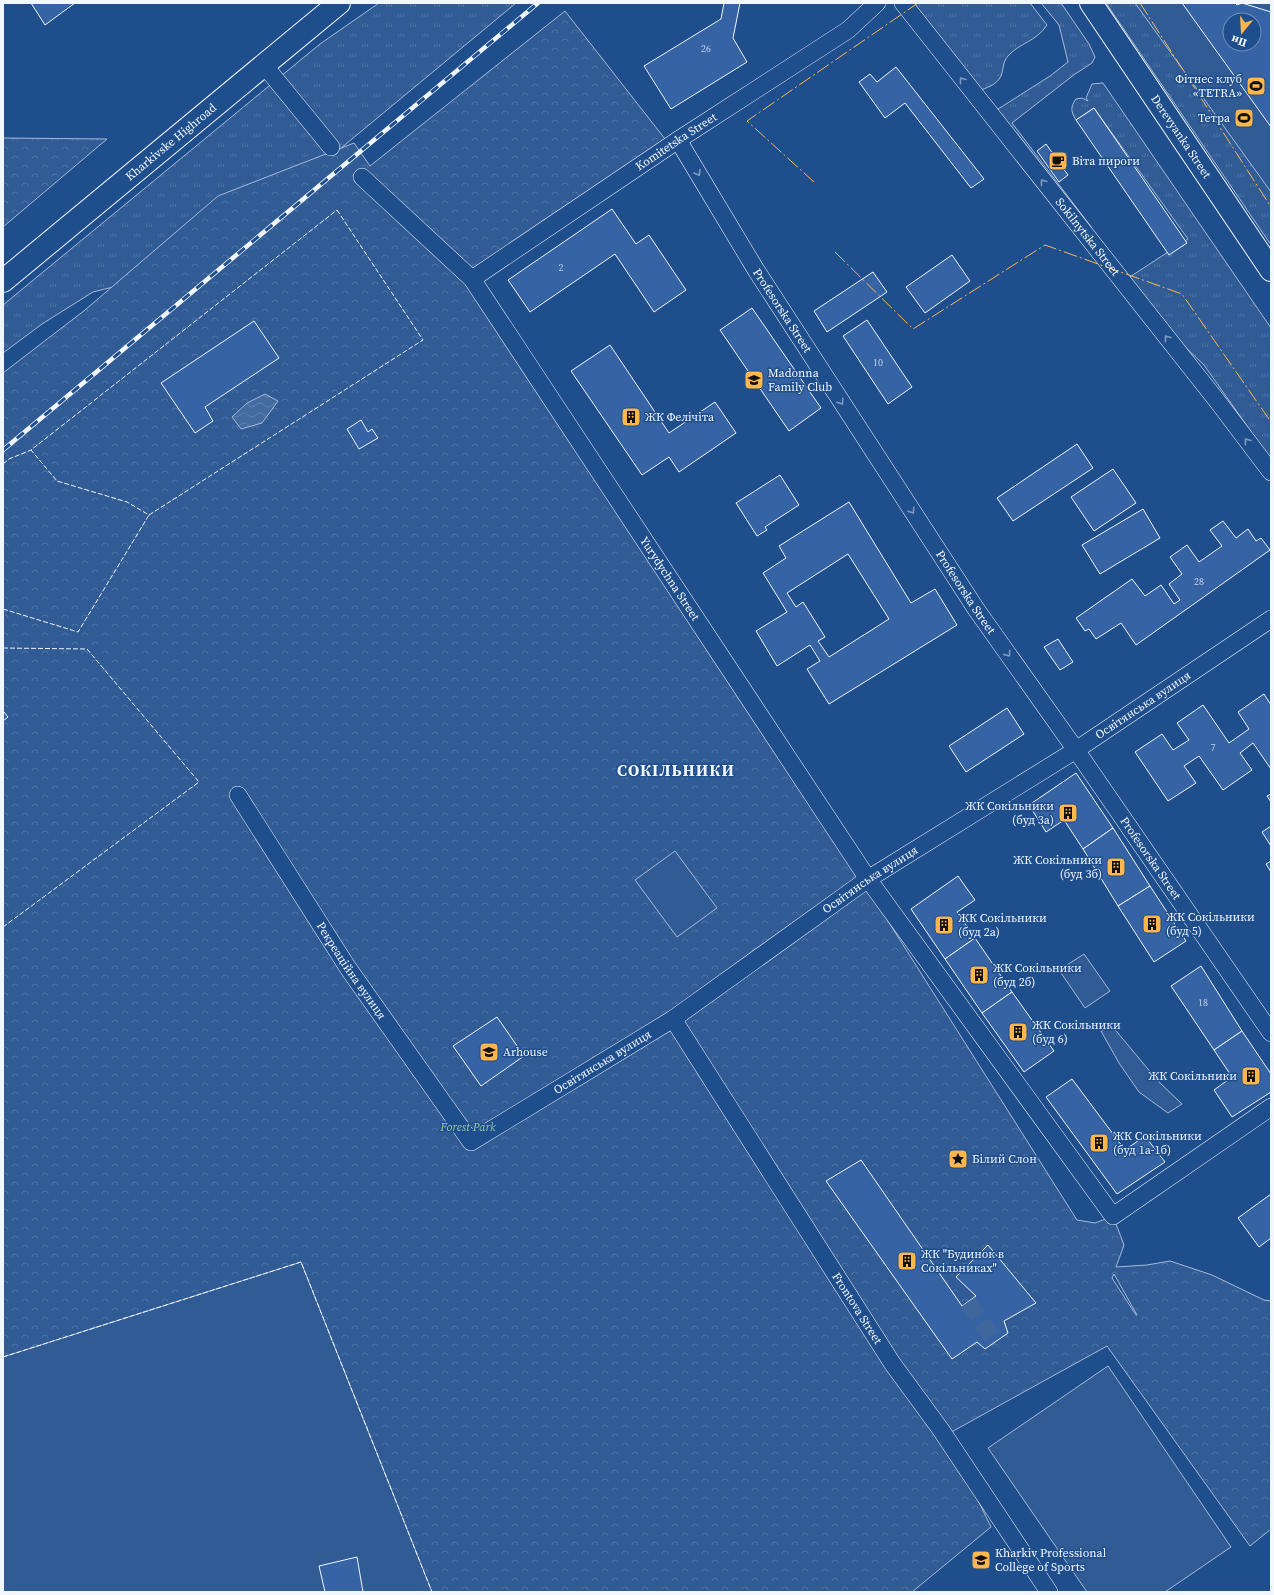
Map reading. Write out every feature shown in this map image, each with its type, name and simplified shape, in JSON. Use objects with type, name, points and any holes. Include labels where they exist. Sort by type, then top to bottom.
[{"type":"main road","name":"Kharkivske Highroad","points":[[3,281],[339,3]]},
{"type":"main road","name":"Derevyanka Street","points":[[1091,3],[1271,270]]},
{"type":"street","name":"Komitetska Street","points":[[472,279],[678,140],[848,30],[877,3]]},
{"type":"street","name":"Sokilnytska Street","points":[[903,3],[1218,402],[1271,472]]},
{"type":"street","points":[[264,65],[331,147]]},
{"type":"street","name":"Profesorska Street","points":[[678,140],[756,270],[976,609],[1076,750],[1271,1033]]},
{"type":"street","name":"Yurydychna Street","points":[[362,177],[472,279],[868,879],[1113,1216],[1271,1107]]},
{"type":"street","name":"Освітянська вулиця","points":[[471,1142],[673,1019],[868,879],[1076,750],[1271,619]]},
{"type":"street","name":"Рекреаційна вулиця","points":[[238,795],[348,968],[471,1142]]},
{"type":"street","name":"Frontova Street","points":[[673,1019],[892,1363],[941,1430],[1049,1592]]},
{"type":"green space","points":[[379,3],[516,3],[282,197],[141,280],[93,292],[42,324],[3,353],[3,305],[320,44]]},
{"type":"green space","points":[[913,3],[1030,3],[1047,25],[1043,31],[1033,39],[1017,48],[1008,56],[1001,76],[997,82],[978,91]]},
{"type":"green space","points":[[1041,3],[1061,3],[1089,44],[1095,57],[1092,63],[1075,74],[1012,123],[1092,228],[1086,233],[995,111],[1050,76],[1068,62],[1059,25]]},
{"type":"green space","points":[[1106,3],[1145,3],[1271,181],[1271,245]]},
{"type":"green space","name":"Тетра","points":[[1135,3],[1271,3],[1271,192]]},
{"type":"green space","name":"Forest Park","points":[[565,11],[665,139],[473,278],[881,910],[1077,1220],[1095,1223],[1113,1216],[1124,1245],[1116,1267],[1147,1265],[1170,1261],[1212,1275],[1264,1300],[1271,1301],[1271,1529],[1250,1546],[1107,1346],[946,1435],[991,1527],[912,1592],[3,1592],[3,373],[85,310],[218,196],[354,143],[370,166]],"holes":[[[1114,1274],[1137,1315],[1112,1278]]]},
{"type":"green space","points":[[1103,83],[1271,328],[1271,460],[1204,365],[1119,284],[1188,239],[1094,108],[1076,120],[1074,117],[1072,107],[1076,99],[1082,98],[1088,101],[1086,98],[1092,84]]},
{"type":"green space","points":[[3,138],[107,139],[3,227]]},
{"type":"green space","points":[[675,851],[717,908],[677,937],[635,880]]},
{"type":"green space","points":[[1084,954],[1110,991],[1085,1008],[1059,970]]},
{"type":"green space","points":[[1112,1026],[1158,1081],[1182,1104],[1168,1113],[1139,1092],[1119,1063],[1101,1031]]},
{"type":"green space","points":[[301,1262],[432,1592],[3,1592],[3,1357]]},
{"type":"green space","points":[[1108,1366],[1231,1547],[1165,1592],[1087,1592],[988,1448]]},
{"type":"water","points":[[265,394],[278,401],[262,423],[241,429],[232,417],[247,403]]},
{"type":"building","points":[[31,3],[75,3],[45,25]]},
{"type":"building","points":[[724,3],[740,3],[733,38],[747,62],[671,109],[644,66],[721,19]]},
{"type":"building","name":"Фітнес клуб «TETRA»","points":[[1182,3],[1235,3],[1237,5],[1242,3],[1271,12],[1271,127]]},
{"type":"building","points":[[896,67],[984,179],[971,188],[905,103],[885,118],[859,82],[870,74],[877,82]]},
{"type":"building","points":[[1094,108],[1187,243],[1169,255],[1076,120]]},
{"type":"building","points":[[1046,144],[1068,175],[1059,182],[1037,151]]},
{"type":"building","points":[[612,209],[636,244],[649,235],[686,290],[654,312],[615,254],[530,312],[508,280]]},
{"type":"building","points":[[952,255],[970,281],[925,313],[906,287]]},
{"type":"building","points":[[873,272],[887,292],[827,332],[814,311]]},
{"type":"building","points":[[752,308],[821,408],[789,431],[720,330]]},
{"type":"building","points":[[867,320],[912,387],[888,404],[843,336]]},
{"type":"building","points":[[254,321],[279,358],[205,407],[213,421],[195,433],[161,383]]},
{"type":"building","name":"ЖК Фелічіта","points":[[610,345],[669,433],[715,402],[736,433],[679,472],[669,457],[642,475],[571,371]]},
{"type":"building","points":[[361,420],[368,432],[372,429],[378,438],[359,449],[347,429]]},
{"type":"building","points":[[1077,444],[1093,468],[1013,521],[997,498]]},
{"type":"building","points":[[1113,469],[1136,503],[1094,531],[1071,497]]},
{"type":"building","points":[[780,475],[799,505],[765,527],[767,530],[757,536],[736,503]]},
{"type":"building","points":[[849,502],[911,603],[935,589],[957,625],[829,704],[807,669],[820,661],[810,645],[777,666],[756,631],[787,612],[763,573],[786,558],[779,546]],"holes":[[[848,554],[889,619],[829,657],[818,641],[825,637],[803,602],[796,607],[787,593]]]},
{"type":"building","points":[[1143,509],[1160,538],[1100,574],[1082,545]]},
{"type":"building","points":[[1223,521],[1236,538],[1248,529],[1256,541],[1261,538],[1270,550],[1136,645],[1121,623],[1096,639],[1089,629],[1085,631],[1076,618],[1132,579],[1145,596],[1161,585],[1174,604],[1180,600],[1169,584],[1182,574],[1170,557],[1187,545],[1199,562],[1222,546],[1210,530]]},
{"type":"building","points":[[1058,639],[1073,662],[1060,670],[1044,647]]},
{"type":"building","points":[[1264,694],[1271,705],[1271,769],[1253,743],[1240,753],[1252,770],[1223,790],[1199,756],[1184,766],[1196,783],[1168,801],[1135,752],[1162,734],[1173,750],[1189,740],[1177,723],[1203,705],[1229,743],[1249,729],[1238,712]]},
{"type":"building","points":[[1007,708],[1024,734],[966,772],[949,746]]},
{"type":"building","points":[[3,711],[8,717],[3,721]]},
{"type":"building","name":"ЖК Сокільники (буд 3а)","points":[[1076,773],[1113,828],[1083,849],[1064,820],[1046,832],[1029,805]]},
{"type":"building","points":[[1271,794],[1271,802],[1267,796]]},
{"type":"building","points":[[1271,826],[1271,846],[1262,832]]},
{"type":"building","name":"ЖК Сокільники (буд 3б)","points":[[1113,828],[1150,886],[1118,906],[1083,849]]},
{"type":"building","points":[[1271,861],[1271,872],[1266,864]]},
{"type":"building","name":"ЖК Сокільники (буд 2а)","points":[[958,876],[975,900],[957,912],[975,938],[945,959],[911,909]]},
{"type":"building","name":"ЖК Сокільники (буд 5)","points":[[1150,886],[1186,941],[1154,962],[1118,906]]},
{"type":"building","name":"ЖК Сокільники (буд 2б)","points":[[975,938],[1012,992],[982,1013],[945,959]]},
{"type":"building","name":"ЖК Сокільники","points":[[1201,966],[1242,1031],[1214,1050],[1171,986]]},
{"type":"building","name":"ЖК Сокільники (буд 6)","points":[[1012,992],[1054,1051],[1024,1072],[982,1013]]},
{"type":"building","points":[[497,1017],[524,1056],[481,1086],[453,1046]]},
{"type":"building","name":"ЖК Сокільники","points":[[1242,1031],[1271,1074],[1271,1092],[1232,1117],[1214,1090],[1232,1077],[1214,1050]]},
{"type":"building","name":"ЖК Сокільники (буд 1а-1б)","points":[[1072,1079],[1125,1150],[1145,1136],[1165,1162],[1117,1194],[1046,1097]]},
{"type":"building","name":"ЖК \"Будинок в Сокільниках\"","points":[[861,1160],[962,1306],[976,1296],[956,1277],[988,1245],[1036,1303],[1004,1321],[1008,1333],[985,1349],[977,1342],[952,1359],[826,1181]]},
{"type":"building","points":[[1271,1194],[1271,1238],[1259,1247],[1238,1218]]},
{"type":"building","points":[[357,1557],[363,1592],[325,1592],[319,1566]]},
{"type":"tunnel","points":[[968,1302],[995,1342]]},
{"type":"railway","points":[[3,450],[538,3]]},
{"type":"fence","points":[[337,210],[423,340],[149,515],[127,502],[57,481],[31,450],[337,210]]},
{"type":"fence","points":[[3,464],[9,459],[31,450]]},
{"type":"fence","points":[[3,609],[78,632],[149,515]]},
{"type":"fence","points":[[3,648],[87,649],[199,782],[3,927]]},
{"type":"fence","points":[[3,1357],[301,1262],[432,1592]]},
{"type":"power","points":[[814,182],[747,121],[918,3]]},
{"type":"power","points":[[1140,3],[1271,207]]},
{"type":"power","points":[[835,252],[913,329],[1045,245],[1182,294],[1271,422]]},
{"type":"place","name":"Фітнес клуб «TETRA»","points":[[1256,86]]},
{"type":"place","name":"Тетра","points":[[1244,118]]},
{"type":"place","name":"Віта пироги","points":[[1058,161]]},
{"type":"place","name":"Madonna Family Club","points":[[754,380]]},
{"type":"place","name":"ЖК Фелічіта","points":[[631,417]]},
{"type":"place","name":"ЖК Сокільники (буд 3а)","points":[[1068,813]]},
{"type":"place","name":"ЖК Сокільники (буд 3б)","points":[[1116,867]]},
{"type":"place","name":"ЖК Сокільники (буд 5)","points":[[1152,924]]},
{"type":"place","name":"ЖК Сокільники (буд 2а)","points":[[944,925]]},
{"type":"place","name":"ЖК Сокільники (буд 2б)","points":[[979,975]]},
{"type":"place","name":"ЖК Сокільники (буд 6)","points":[[1018,1032]]},
{"type":"place","name":"Arhouse","points":[[489,1052]]},
{"type":"place","name":"ЖК Сокільники","points":[[1251,1076]]},
{"type":"place","name":"ЖК Сокільники (буд 1а-1б)","points":[[1099,1143]]},
{"type":"place","name":"Білий Слон","points":[[958,1159]]},
{"type":"place","name":"ЖК \"Будинок в Сокільниках\"","points":[[907,1261]]},
{"type":"place","name":"Kharkiv Professional College of Sports","points":[[981,1560]]},
{"type":"district","name":"СОКІЛЬНИКИ","points":[[676,770]]}]
